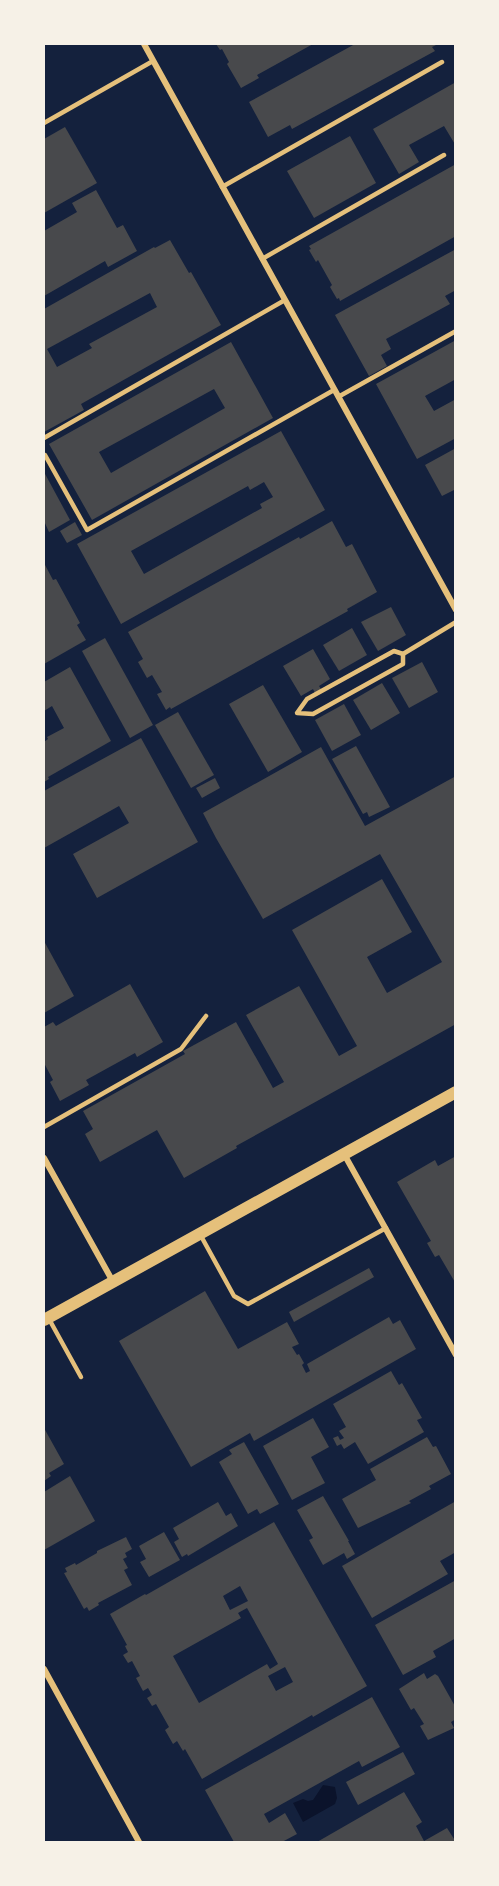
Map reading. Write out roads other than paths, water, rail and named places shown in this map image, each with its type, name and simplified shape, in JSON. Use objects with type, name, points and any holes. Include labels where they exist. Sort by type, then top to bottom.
[{"type":"main road","points":[[46,1318],[456,1092]]},
{"type":"street","points":[[144,44],[456,610]]},
{"type":"street","points":[[344,1154],[456,1355]]},
{"type":"street","points":[[44,1158],[112,1280]]},
{"type":"street","points":[[44,1669],[139,1842]]},
{"type":"lane","points":[[44,123],[153,61]]},
{"type":"lane","points":[[222,187],[442,62]]},
{"type":"lane","points":[[262,259],[444,155]]},
{"type":"lane","points":[[44,438],[285,300]]},
{"type":"lane","points":[[338,397],[456,331]]},
{"type":"lane","points":[[45,455],[87,530],[334,390]]},
{"type":"lane","points":[[403,654],[403,664],[313,714],[297,714],[307,699],[394,651],[403,654],[456,622]]},
{"type":"lane","points":[[44,1127],[181,1048],[206,1016]]},
{"type":"lane","points":[[200,1234],[234,1296],[248,1304],[386,1228]]},
{"type":"lane","points":[[46,1318],[81,1377]]},
{"type":"water","points":[[323,1785],[335,1787],[337,1798],[335,1804],[303,1822],[293,1803],[303,1799],[313,1800]]}]
